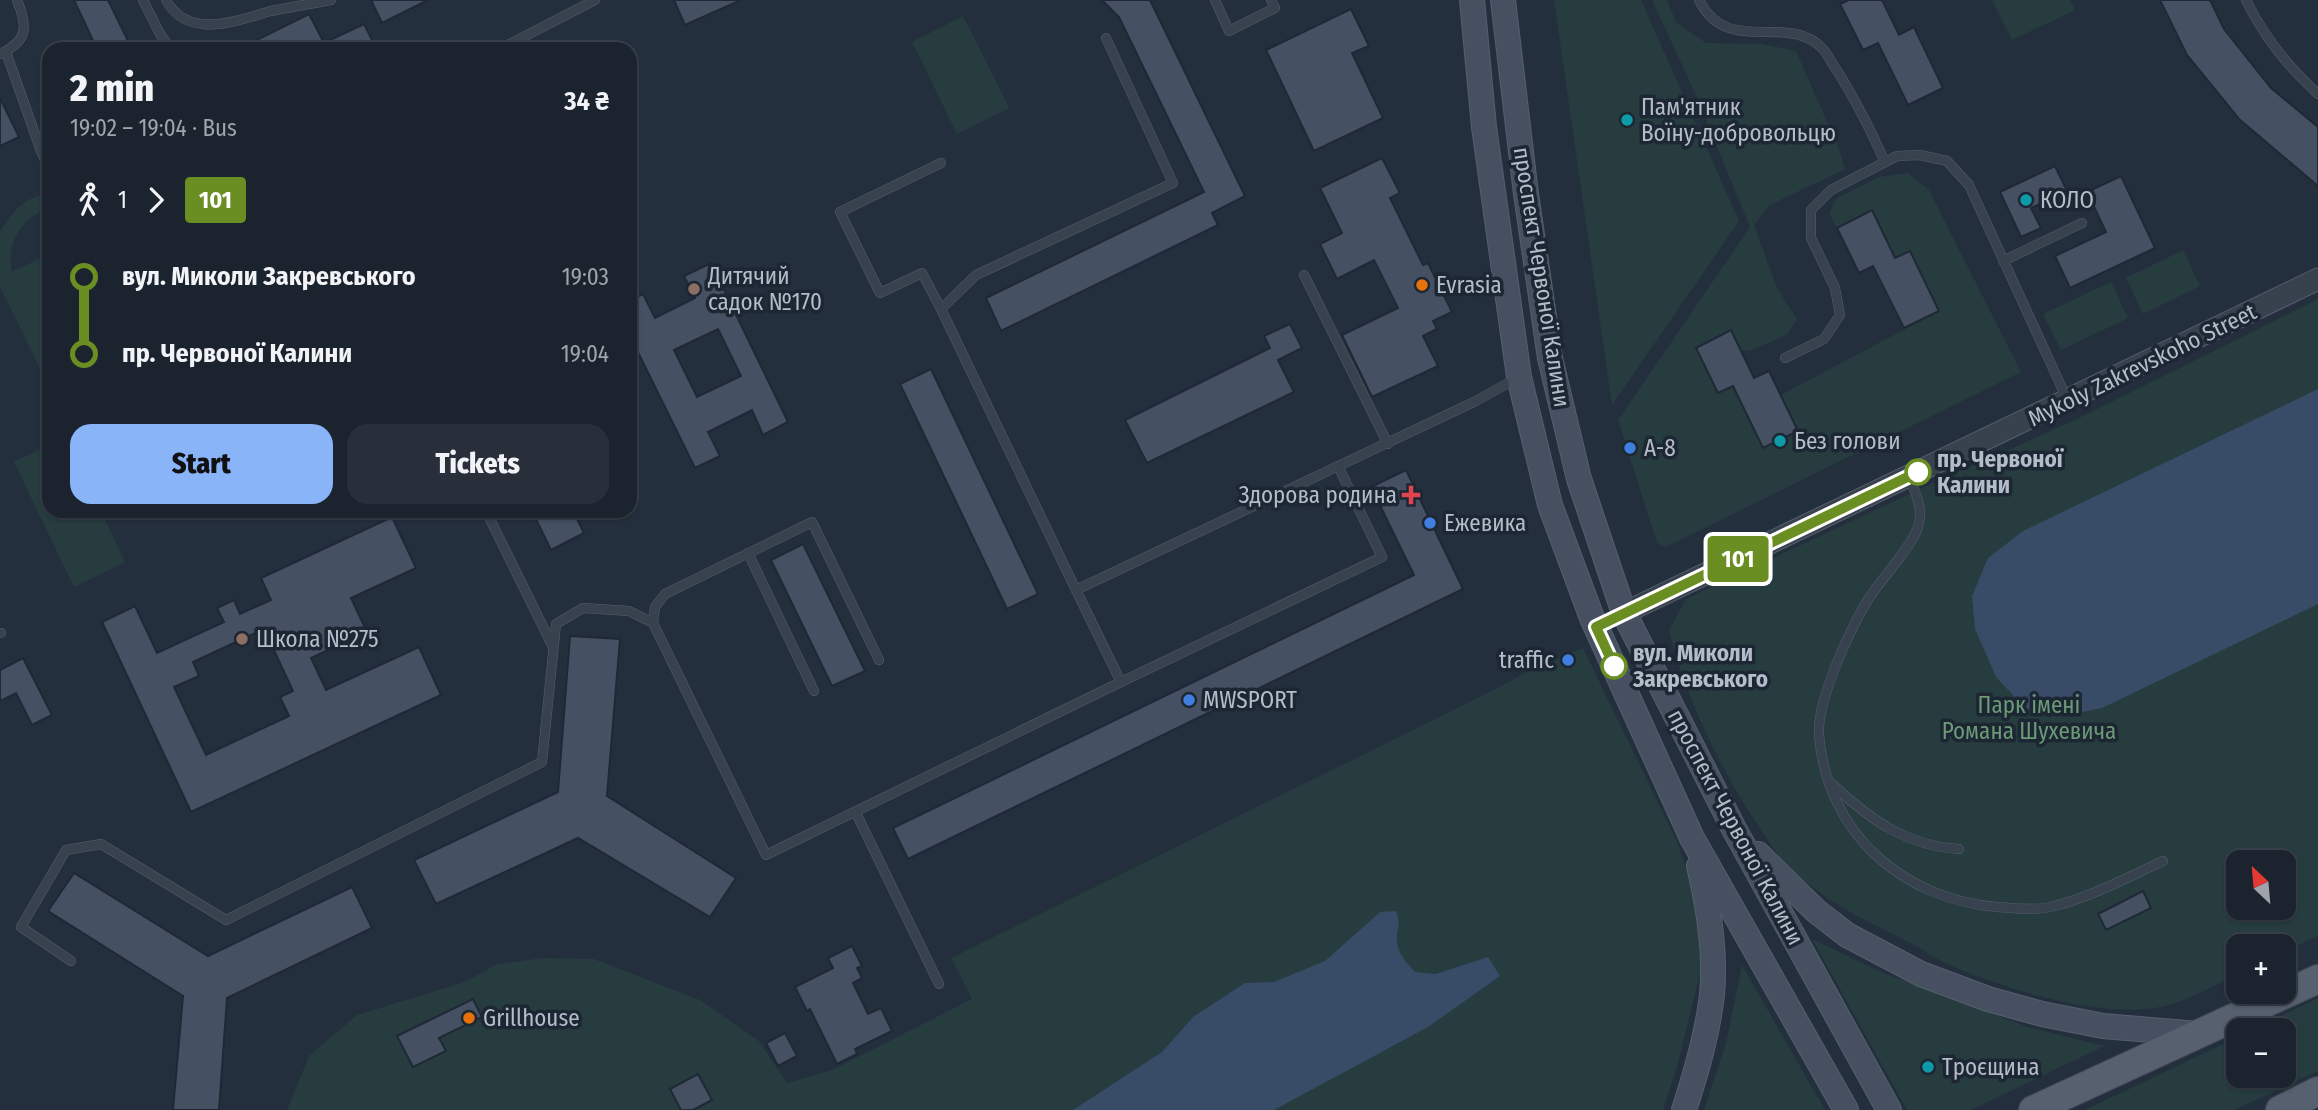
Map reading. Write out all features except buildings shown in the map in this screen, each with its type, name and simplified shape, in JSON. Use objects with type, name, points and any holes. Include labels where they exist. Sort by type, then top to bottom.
[{"type":"main road","name":"проспект Червоної Калини","points":[[1472,0],[1485,139],[1519,377],[1550,505],[1600,636],[1692,838],[1846,1110]]},
{"type":"main road","name":"проспект Червоної Калини","points":[[1503,0],[1525,194],[1550,358],[1579,479],[1624,613],[1733,827],[1889,1110]]},
{"type":"main road","points":[[1733,827],[1780,878],[1816,911],[1847,935],[1921,974],[1987,999],[2042,1014],[2103,1026],[2199,1034]]},
{"type":"main road","points":[[1684,1110],[1703,1042],[1712,995],[1713,948],[1708,906],[1692,838]]},
{"type":"main road","points":[[2033,1110],[2318,979]]},
{"type":"main road","points":[[2280,1110],[2318,1091]]},
{"type":"street","name":"Mykoly Zakrevskoho Street","points":[[1624,613],[2318,279]]},
{"type":"lane","points":[[17,0],[25,25],[23,36],[17,45],[3,53],[42,153]]},
{"type":"lane","points":[[143,0],[166,42]]},
{"type":"lane","points":[[166,0],[188,22],[222,25],[273,11],[331,0]]},
{"type":"lane","points":[[514,42],[595,0]]},
{"type":"lane","points":[[1215,0],[1229,31],[1275,8],[1271,0]]},
{"type":"lane","points":[[1699,0],[1704,11],[1727,29],[1755,34],[1797,33],[1822,47],[1844,82],[1885,162]]},
{"type":"lane","points":[[2246,0],[2256,20],[2300,78],[2318,94]]},
{"type":"lane","points":[[941,309],[976,275],[1173,183],[1105,38]]},
{"type":"lane","points":[[1785,358],[1824,339],[1840,315],[1835,288],[1811,238],[1811,210],[1831,190],[1885,162],[1897,156],[1920,155],[1947,161],[1969,185],[2068,401]]},
{"type":"lane","points":[[941,163],[840,212],[880,293],[922,273],[1121,682]]},
{"type":"lane","points":[[2003,261],[2082,223]]},
{"type":"lane","points":[[1304,275],[1388,444]]},
{"type":"lane","points":[[1076,590],[1388,444],[1519,377]]},
{"type":"lane","points":[[879,660],[812,522],[665,594],[655,607],[653,623],[766,855],[1382,557],[1338,466]]},
{"type":"lane","points":[[1909,477],[1921,502],[1917,531],[1867,601],[1838,659],[1826,693],[1819,733],[1830,783],[1840,810],[1852,830],[1872,854],[1928,891],[1959,902],[2019,909],[2049,907],[2098,890],[2162,861]]},
{"type":"lane","points":[[489,518],[554,649]]},
{"type":"lane","points":[[748,553],[814,691]]},
{"type":"lane","points":[[71,961],[21,927],[66,850],[101,844],[226,920],[542,762],[556,624],[583,608],[629,611],[653,623]]},
{"type":"lane","points":[[1830,783],[1882,826],[1936,848],[1959,849]]},
{"type":"lane","points":[[856,813],[939,984]]},
{"type":"green space","points":[[1554,0],[1641,0],[1739,221],[1612,405]]},
{"type":"green space","points":[[1652,0],[1667,0],[1676,22],[1706,43],[1762,44],[1796,51],[1839,149],[1845,169],[1770,205],[1754,225],[1777,288],[1797,319],[1787,335],[1752,350],[1741,351],[1731,330],[1696,348],[1718,393],[1733,386],[1763,448],[1798,431],[1781,395],[1939,311],[1910,251],[1895,258],[1872,211],[1837,228],[1829,213],[1837,198],[1879,177],[1908,173],[1929,190],[2021,372],[1666,547],[1657,543],[1618,420],[1750,227],[1695,93]]},
{"type":"green space","points":[[1992,0],[2070,0],[2075,10],[2012,40]]},
{"type":"green space","points":[[963,16],[1009,108],[957,134],[912,42]]},
{"type":"green space","points":[[42,195],[42,211],[23,225],[18,233],[11,251],[11,261],[12,272],[42,257],[42,373],[0,287],[0,231],[17,208]]},
{"type":"green space","points":[[2183,250],[2200,286],[2143,314],[2126,278]]},
{"type":"green space","points":[[2111,282],[2128,318],[2061,350],[2043,314]]},
{"type":"green space","name":"Парк імені Романа Шухевича","points":[[2318,299],[2318,936],[2296,946],[2296,934],[2226,934],[2226,980],[2190,997],[2160,1007],[2136,1010],[2081,1005],[2025,992],[1944,963],[1828,898],[1780,858],[1747,809],[1706,734],[1685,682],[1669,630],[1686,599],[1922,488],[2069,423]]},
{"type":"green space","points":[[42,448],[42,518],[104,518],[125,562],[74,587],[14,462]]},
{"type":"green space","points":[[1583,648],[1678,844],[1699,916],[1700,973],[1678,1064],[1663,1110],[287,1110],[309,1056],[357,1015],[465,982],[495,965],[542,958],[594,959],[700,1000],[759,1041],[787,1083],[832,1070],[972,999],[951,958],[1530,670]]},
{"type":"green space","points":[[1812,939],[1881,972],[2028,1027],[2104,1046],[1971,1110],[1907,1110]]},
{"type":"green space","points":[[1742,965],[1825,1110],[1704,1110],[1726,1043]]},
{"type":"green space","points":[[2318,998],[2318,1071],[2296,1081],[2296,1018],[2277,1018]]},
{"type":"green space","points":[[2226,1043],[2226,1088],[2281,1088],[2234,1110],[2085,1110]]},
{"type":"water","points":[[2318,389],[2318,604],[2102,708],[2063,716],[2025,708],[1996,677],[1975,629],[1972,596],[1988,558],[2023,531]]},
{"type":"water","points":[[1396,911],[1399,920],[1399,950],[1415,972],[1436,974],[1488,957],[1500,976],[1428,1027],[1274,1110],[1073,1110],[1162,1052],[1193,1017],[1245,983],[1274,982],[1325,961],[1380,912]]},
{"type":"bus line","name":"101","points":[[1614,666],[1596,627],[1918,472]]},
{"type":"place","name":"Пам'ятник Воїну-добровольцю","points":[[1627,120]]},
{"type":"place","name":"КОЛО","points":[[2026,200]]},
{"type":"place","name":"Evrasia","points":[[1422,285]]},
{"type":"place","name":"Дитячий садок №170","points":[[694,289]]},
{"type":"place","name":"Без голови","points":[[1780,441]]},
{"type":"place","name":"А-8","points":[[1630,448]]},
{"type":"place","name":"пр. Червоної Калини","points":[[1918,472]]},
{"type":"place","name":"Здорова родина","points":[[1411,495]]},
{"type":"place","name":"Ежевика","points":[[1430,523]]},
{"type":"place","name":"Школа №275","points":[[242,639]]},
{"type":"place","name":"traffic","points":[[1568,660]]},
{"type":"place","name":"вул. Миколи Закревського","points":[[1614,666]]},
{"type":"place","name":"MWSPORT","points":[[1189,700]]},
{"type":"place","name":"Grillhouse","points":[[469,1018]]},
{"type":"place","name":"Троєщина","points":[[1928,1067]]}]
